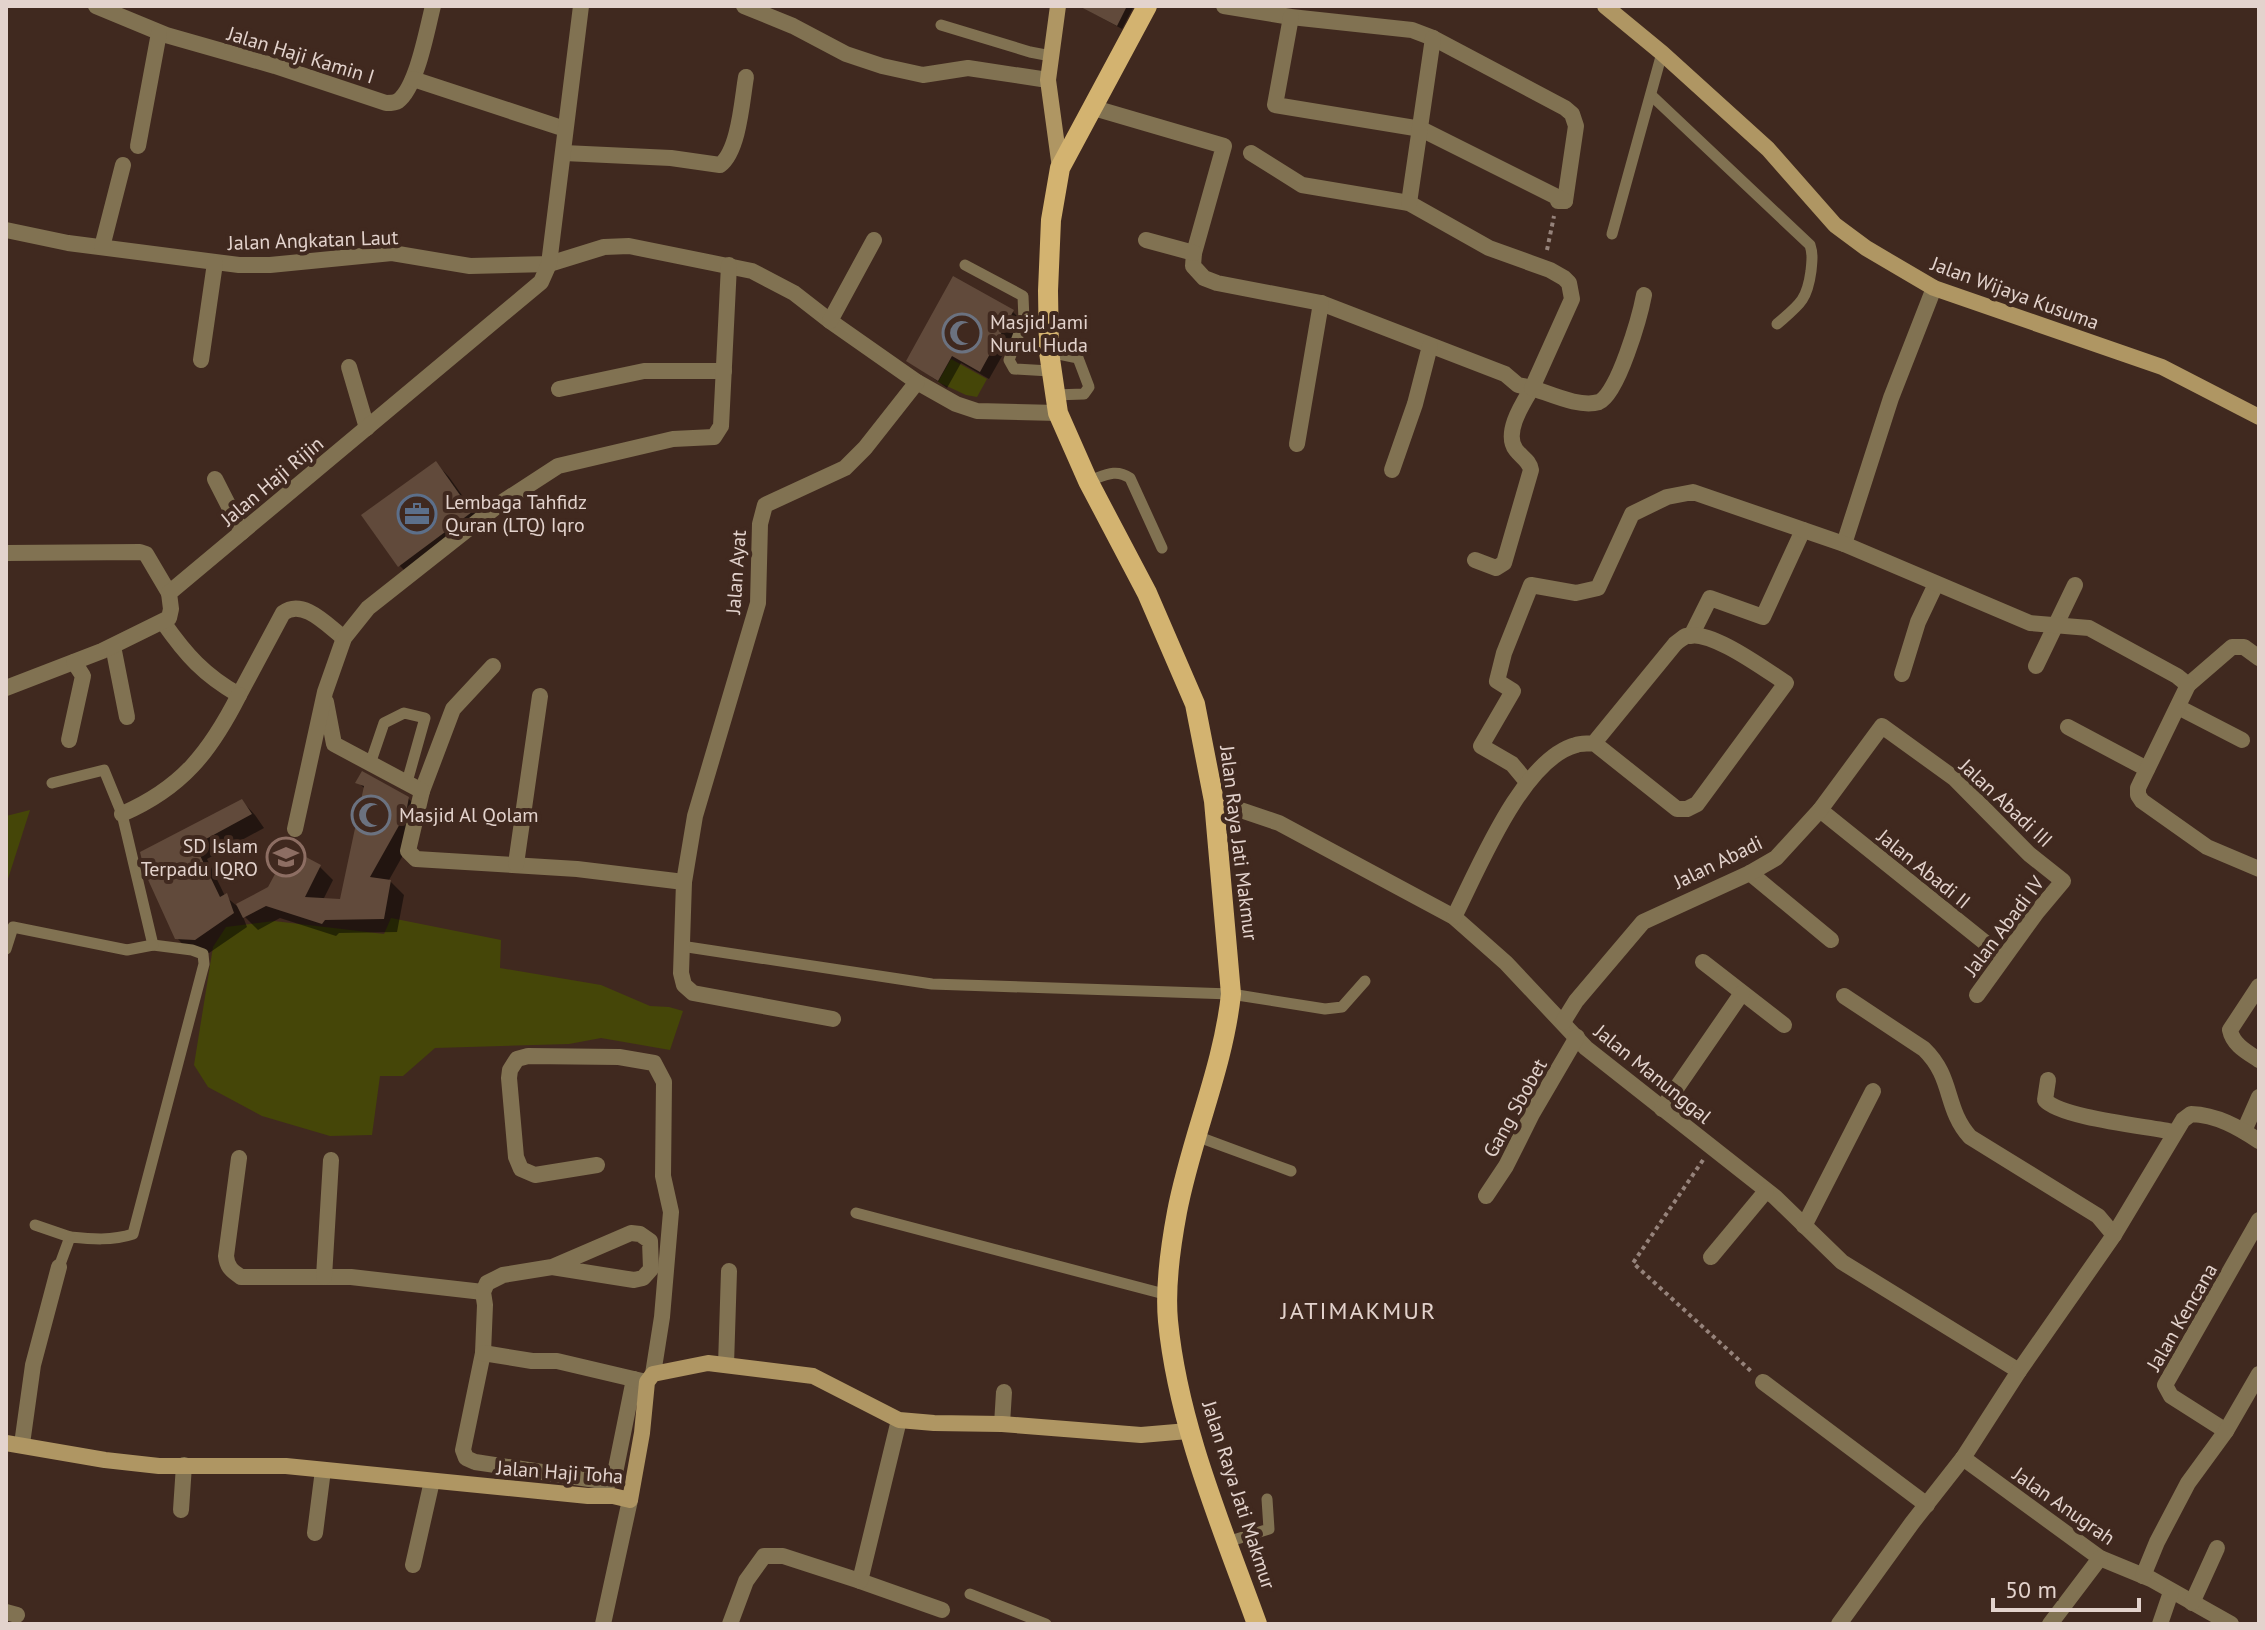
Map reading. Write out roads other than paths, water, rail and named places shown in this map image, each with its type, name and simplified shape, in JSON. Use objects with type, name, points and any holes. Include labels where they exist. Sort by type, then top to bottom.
[{"type":"main road","name":"Jalan Raya Jati Makmur","points":[[1147,6],[1060,168],[1051,220],[1048,291],[1050,362],[1056,404],[1088,481],[1147,593],[1195,704],[1214,801],[1231,994],[1229,1018],[1177,1213],[1168,1321],[1188,1431],[1257,1624]]},
{"type":"street","name":"Jalan Haji Kamin I","points":[[96,6],[159,33],[275,66],[386,103],[396,103],[401,99],[413,79]]},
{"type":"street","points":[[433,6],[413,79],[565,129]]},
{"type":"street","points":[[549,264],[581,6]]},
{"type":"street","points":[[744,6],[793,26],[846,54],[882,66],[923,75],[968,68],[1048,80]]},
{"type":"street","points":[[1058,6],[1048,80],[1060,168]]},
{"type":"street","points":[[1224,6],[1291,17],[1412,30],[1553,101],[1572,114],[1576,126],[1561,201],[1421,129],[1275,105],[1291,17]]},
{"type":"street","name":"Jalan Wijaya Kusuma","points":[[1605,6],[1768,149],[1835,225],[1866,248],[1934,288],[2162,367],[2259,417]]},
{"type":"street","points":[[138,146],[159,33]]},
{"type":"street","points":[[1409,203],[1433,38]]},
{"type":"street","points":[[564,153],[671,158],[720,165],[728,158],[736,136],[746,77]]},
{"type":"street","points":[[1094,108],[1224,146],[1194,253],[1195,269],[1204,278],[1217,283],[1321,303],[1505,374],[1518,385],[1585,403],[1600,401],[1607,396],[1618,376],[1644,295]]},
{"type":"street","points":[[1251,153],[1302,185],[1409,203],[1489,248],[1543,268],[1569,283],[1572,299],[1523,402],[1512,437],[1512,444],[1529,461],[1531,470],[1504,563],[1501,568],[1496,568],[1475,560]]},
{"type":"street","points":[[102,247],[123,165]]},
{"type":"street","name":"Jalan Angkatan Laut","points":[[6,230],[68,243],[215,263],[270,265],[392,253],[470,266],[549,264],[604,247],[629,246],[752,271],[794,293],[917,382],[956,404],[977,411],[1056,404]]},
{"type":"street","points":[[830,321],[874,240]]},
{"type":"street","points":[[1146,240],[1194,253]]},
{"type":"street","points":[[201,360],[215,263]]},
{"type":"street","name":"Jalan Haji Rijin","points":[[169,593],[541,282],[549,264]]},
{"type":"street","points":[[295,829],[325,692],[344,638],[368,608],[501,503],[558,466],[673,439],[714,437],[721,426],[729,265]]},
{"type":"street","points":[[1844,544],[1901,369],[1934,288]]},
{"type":"street","points":[[1297,444],[1321,303]]},
{"type":"street","points":[[1392,470],[1415,404],[1430,346]]},
{"type":"street","points":[[349,367],[367,428]]},
{"type":"street","points":[[559,389],[644,371],[724,371]]},
{"type":"street","name":"Jalan Ayat","points":[[833,1019],[693,993],[684,985],[681,946],[684,882],[695,816],[758,603],[760,524],[765,505],[845,468],[865,448],[917,382]]},
{"type":"street","points":[[215,479],[242,532]]},
{"type":"street","points":[[1527,782],[1512,764],[1481,746],[1513,691],[1497,681],[1504,653],[1531,585],[1576,593],[1598,588],[1632,514],[1667,497],[1693,492],[1844,544],[2030,623],[2089,628],[2188,685]]},
{"type":"street","points":[[1691,636],[1710,598],[1763,617],[1803,530]]},
{"type":"street","points":[[6,553],[146,554],[169,593],[171,609],[169,618],[163,622],[113,646],[6,688]]},
{"type":"street","points":[[1902,674],[1918,622],[1936,584]]},
{"type":"street","points":[[2036,666],[2075,585]]},
{"type":"street","points":[[122,814],[149,802],[188,771],[207,751],[283,613],[290,607],[302,607],[344,638]]},
{"type":"street","points":[[163,622],[188,658],[239,695]]},
{"type":"street","points":[[1454,917],[1515,799],[1527,782],[1555,756],[1574,745],[1594,743],[1677,809],[1687,809],[1697,804],[1786,683],[1732,649],[1700,636],[1685,636],[1675,644],[1594,743]]},
{"type":"street","points":[[113,646],[127,717]]},
{"type":"street","points":[[2259,658],[2244,647],[2232,647],[2188,685],[2138,788],[2142,801],[2207,847],[2259,869]]},
{"type":"street","points":[[69,740],[83,676],[74,662]]},
{"type":"street","points":[[493,666],[453,709],[422,791],[408,851],[411,856],[416,859],[577,869],[684,882]]},
{"type":"street","points":[[325,692],[334,744],[422,791]]},
{"type":"street","points":[[516,864],[540,696]]},
{"type":"street","points":[[2178,707],[2242,740]]},
{"type":"street","name":"Jalan Abadi","points":[[1563,1022],[1576,1001],[1643,922],[1776,858],[1820,810],[1882,726]]},
{"type":"street","name":"Jalan Abadi III","points":[[1882,726],[1954,778],[2029,854],[2063,881]]},
{"type":"street","points":[[2068,727],[2147,769]]},
{"type":"street","name":"Jalan Manunggal","points":[[1214,801],[1279,823],[1454,917],[1506,963],[1610,1070],[1766,1191],[1842,1262],[2019,1371]]},
{"type":"street","name":"Jalan Abadi II","points":[[1820,810],[2003,957]]},
{"type":"street","points":[[1750,873],[1831,940]]},
{"type":"street","name":"Jalan Abadi IV","points":[[1977,995],[2063,881]]},
{"type":"street","points":[[1703,962],[1784,1025]]},
{"type":"street","points":[[2259,986],[2230,1030],[2232,1039],[2259,1060]]},
{"type":"street","points":[[1662,1109],[1742,993]]},
{"type":"street","points":[[1844,996],[1924,1049],[1934,1059],[1944,1074],[1959,1125],[1970,1137],[2098,1216],[2114,1235]]},
{"type":"street","name":"Gang Sbobet","points":[[1486,1196],[1506,1166],[1577,1037]]},
{"type":"street","points":[[552,1267],[634,1280],[643,1278],[651,1269],[653,1259],[650,1241],[640,1234],[631,1233],[552,1267],[503,1275],[487,1283],[483,1292],[483,1353],[463,1450],[466,1458],[475,1462],[609,1482],[614,1478],[662,1317],[671,1212],[663,1176],[664,1082],[654,1063],[619,1057],[528,1056],[517,1059],[510,1070],[516,1157],[521,1169],[535,1175],[597,1165]]},
{"type":"street","points":[[2048,1080],[2045,1100],[2049,1105],[2069,1113],[2174,1132]]},
{"type":"street","points":[[1804,1226],[1873,1091]]},
{"type":"street","points":[[2244,1131],[2259,1097]]},
{"type":"street","points":[[1839,1624],[1963,1458],[2019,1371],[2114,1235],[2174,1132],[2191,1114],[2209,1116],[2259,1141]]},
{"type":"street","points":[[239,1158],[230,1216],[227,1265],[241,1277],[351,1277],[483,1292]]},
{"type":"street","points":[[324,1277],[331,1160]]},
{"type":"street","points":[[1711,1257],[1766,1191]]},
{"type":"street","name":"Jalan Kencana","points":[[2226,1431],[2171,1396],[2165,1385],[2259,1220]]},
{"type":"street","points":[[14,1443],[59,1267]]},
{"type":"street","points":[[726,1365],[729,1271]]},
{"type":"street","points":[[483,1353],[532,1361],[557,1361],[645,1378],[708,1363],[813,1376],[899,1420],[1141,1435],[1188,1431]]},
{"type":"street","points":[[2143,1576],[2188,1483],[2226,1431],[2259,1374]]},
{"type":"street","name":"Jalan Haji Toha","points":[[14,1443],[105,1460],[159,1466],[286,1466],[630,1500],[642,1433],[645,1378]]},
{"type":"street","points":[[1763,1382],[1927,1505]]},
{"type":"street","points":[[1002,1424],[1004,1392]]},
{"type":"street","points":[[860,1581],[899,1420]]},
{"type":"street","name":"Jalan Anugrah","points":[[1963,1458],[2100,1558],[2143,1576],[2231,1624]]},
{"type":"street","points":[[181,1510],[184,1465]]},
{"type":"street","points":[[315,1533],[323,1470]]},
{"type":"street","points":[[413,1565],[432,1481]]},
{"type":"street","points":[[604,1621],[630,1500]]},
{"type":"street","points":[[2192,1603],[2217,1548]]},
{"type":"street","points":[[730,1624],[746,1581],[764,1556],[783,1556],[942,1610]]},
{"type":"street","points":[[2050,1624],[2100,1558]]},
{"type":"street","points":[[2160,1624],[2171,1592]]},
{"type":"lane","points":[[941,25],[1051,56]]},
{"type":"lane","points":[[1612,234],[1662,53]]},
{"type":"lane","points":[[1652,96],[1810,245],[1813,252],[1805,300],[1777,324]]},
{"type":"lane","points":[[965,265],[1023,296],[1048,291]]},
{"type":"lane","points":[[1023,296],[1024,320],[1009,360],[1014,369],[1078,358],[1089,387],[1084,394],[1056,404]]},
{"type":"lane","points":[[1088,481],[1114,472],[1130,478],[1162,548]]},
{"type":"lane","points":[[370,764],[384,723],[404,713],[425,718],[407,782]]},
{"type":"lane","points":[[52,783],[104,770],[122,814],[153,945]]},
{"type":"lane","points":[[6,949],[13,927],[127,950],[153,945],[203,954],[204,964],[133,1234],[96,1240],[70,1237],[35,1225]]},
{"type":"lane","points":[[681,946],[932,984],[1231,994],[1325,1009],[1342,1007],[1365,981]]},
{"type":"lane","points":[[1196,1136],[1291,1171]]},
{"type":"lane","points":[[856,1213],[1168,1295]]},
{"type":"lane","points":[[59,1267],[70,1237]]},
{"type":"lane","points":[[1227,1542],[1269,1529],[1267,1499]]},
{"type":"lane","points":[[970,1594],[1046,1624]]},
{"type":"place","name":"Masjid Jami Nurul Huda","points":[[962,333]]},
{"type":"place","name":"Lembaga Tahfidz Quran (LTQ) Iqro","points":[[417,514]]},
{"type":"place","name":"Masjid Al Qolam","points":[[371,815]]},
{"type":"place","name":"SD Islam Terpadu IQRO","points":[[286,857]]},
{"type":"district","name":"JATIMAKMUR","points":[[1359,1311]]}]
